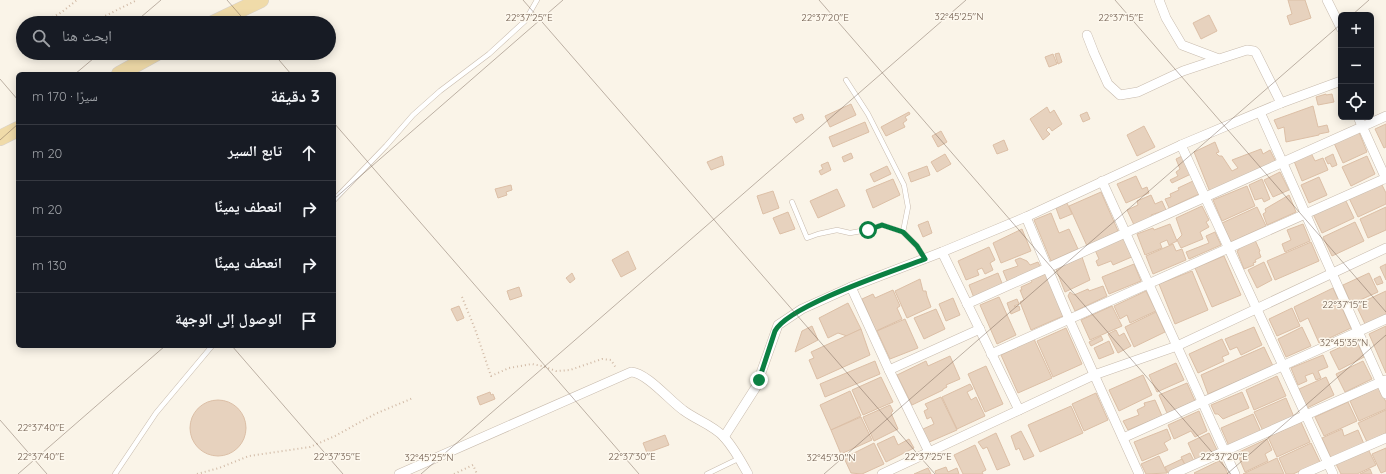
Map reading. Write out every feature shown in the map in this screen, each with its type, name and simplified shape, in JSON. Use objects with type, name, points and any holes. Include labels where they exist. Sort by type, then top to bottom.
[{"type":"main road","points":[[228,16],[261,0]]},
{"type":"main road","points":[[123,72],[144,60]]},
{"type":"main road","points":[[0,138],[16,130]]},
{"type":"street","points":[[1159,0],[1166,18],[1182,45],[1219,59]]},
{"type":"street","points":[[1327,0],[1338,22]]},
{"type":"street","points":[[1087,35],[1108,84],[1120,95],[1138,92],[1183,71],[1247,50],[1254,51],[1256,53],[1281,102]]},
{"type":"street","points":[[724,437],[756,386],[778,325],[802,309],[851,287],[925,259],[1026,217],[1181,145],[1281,102],[1338,82]]},
{"type":"street","points":[[1260,112],[1358,332],[1383,380],[1386,394]]},
{"type":"street","points":[[967,304],[1363,128],[1386,116]]},
{"type":"street","points":[[991,354],[1386,179],[1359,120]]},
{"type":"street","points":[[1181,145],[1333,474]]},
{"type":"street","points":[[1102,181],[1235,474]]},
{"type":"street","points":[[1026,217],[1069,319],[1139,474]]},
{"type":"street","points":[[882,474],[1094,375],[1176,346],[1386,248]]},
{"type":"street","points":[[942,252],[1019,410]]},
{"type":"street","points":[[851,287],[929,452]]},
{"type":"street","points":[[1123,438],[1386,319]]},
{"type":"street","points":[[889,370],[980,330]]},
{"type":"street","points":[[399,474],[631,372],[641,374],[683,410],[711,427],[724,437],[740,458],[748,474]]},
{"type":"street","points":[[1173,474],[1383,380]]},
{"type":"street","points":[[1303,474],[1386,438]]},
{"type":"lane","points":[[336,198],[386,146],[413,115],[440,91],[489,54],[525,21],[537,0]]},
{"type":"lane","points":[[846,80],[868,114],[904,185],[908,207],[903,232]]},
{"type":"lane","points":[[792,202],[807,238],[837,230],[850,233],[868,230],[882,225],[903,232],[917,246],[925,259]]},
{"type":"lane","points":[[115,474],[156,412],[210,348]]},
{"type":"lane","points":[[707,474],[740,458]]},
{"type":"path","points":[[55,16],[77,0]]},
{"type":"path","points":[[105,16],[137,0]]},
{"type":"path","points":[[462,297],[491,376],[509,368],[532,364],[556,371],[570,370],[602,358],[611,360],[621,376]]},
{"type":"path","points":[[197,474],[219,468],[249,456],[310,447],[335,436],[375,414],[413,398]]},
{"type":"path","points":[[454,474],[473,465],[477,474]]},
{"type":"building","points":[[1288,0],[1305,0],[1311,18],[1290,25],[1287,16],[1292,14]]},
{"type":"building","points":[[1209,15],[1217,31],[1201,39],[1193,23]]},
{"type":"building","points":[[1059,53],[1062,62],[1058,64],[1055,54]]},
{"type":"building","points":[[1053,54],[1057,64],[1049,67],[1045,57]]},
{"type":"building","points":[[1332,94],[1334,102],[1318,105],[1316,97]]},
{"type":"building","points":[[851,104],[856,115],[830,127],[825,116]]},
{"type":"building","points":[[1313,106],[1318,127],[1327,125],[1329,132],[1286,142],[1284,127],[1278,129],[1274,120]]},
{"type":"building","points":[[1047,107],[1050,113],[1054,110],[1062,124],[1052,131],[1049,127],[1046,130],[1050,134],[1043,140],[1030,119]]},
{"type":"building","points":[[909,112],[910,114],[905,117],[907,120],[903,123],[905,127],[886,136],[881,127]]},
{"type":"building","points":[[1087,112],[1090,119],[1083,122],[1080,115]]},
{"type":"building","points":[[802,114],[804,119],[796,123],[793,118]]},
{"type":"building","points":[[865,122],[869,132],[833,147],[829,137]]},
{"type":"building","points":[[1386,124],[1386,147],[1384,148],[1375,129]]},
{"type":"building","points":[[1144,126],[1155,147],[1137,156],[1127,135]]},
{"type":"building","points":[[941,131],[947,142],[938,147],[932,136]]},
{"type":"building","points":[[1359,132],[1367,152],[1343,163],[1334,143]]},
{"type":"building","points":[[1004,140],[1008,150],[997,154],[993,145]]},
{"type":"building","points":[[1215,142],[1219,152],[1216,153],[1219,156],[1222,156],[1232,171],[1238,168],[1232,160],[1261,149],[1263,154],[1270,150],[1277,164],[1210,192],[1194,152]]},
{"type":"building","points":[[851,153],[853,158],[844,162],[842,157]]},
{"type":"building","points":[[1311,153],[1315,161],[1323,158],[1328,170],[1302,181],[1294,161]]},
{"type":"building","points":[[945,154],[951,164],[937,172],[931,162]]},
{"type":"building","points":[[1333,154],[1337,165],[1332,167],[1330,163],[1328,164],[1325,158]]},
{"type":"building","points":[[722,156],[724,165],[711,170],[707,162]]},
{"type":"building","points":[[1182,156],[1191,174],[1172,183],[1170,180],[1178,176],[1176,172],[1180,169],[1176,159]]},
{"type":"building","points":[[1367,156],[1375,174],[1351,186],[1342,167]]},
{"type":"building","points":[[828,162],[831,170],[821,175],[819,171],[823,169],[821,165]]},
{"type":"building","points":[[887,166],[891,174],[874,182],[870,174]]},
{"type":"building","points":[[927,166],[930,175],[911,182],[908,173]]},
{"type":"building","points":[[1280,172],[1289,190],[1273,197],[1264,180]]},
{"type":"building","points":[[1136,176],[1142,189],[1147,187],[1149,193],[1126,203],[1117,184]]},
{"type":"building","points":[[1319,177],[1327,195],[1309,203],[1301,185]]},
{"type":"building","points":[[893,179],[900,195],[873,208],[866,190]]},
{"type":"building","points":[[1262,179],[1270,199],[1264,202],[1262,198],[1255,200],[1249,185]]},
{"type":"building","points":[[1193,181],[1199,194],[1169,208],[1165,199],[1171,197],[1170,194],[1179,190],[1178,188]]},
{"type":"building","points":[[1381,183],[1386,193],[1386,204],[1358,217],[1349,198]]},
{"type":"building","points":[[511,185],[512,190],[506,192],[507,195],[498,198],[495,189]]},
{"type":"building","points":[[1247,186],[1255,206],[1222,221],[1213,200]]},
{"type":"building","points":[[837,189],[845,206],[818,218],[810,201]]},
{"type":"building","points":[[773,191],[779,208],[763,214],[757,196]]},
{"type":"building","points":[[1101,192],[1118,231],[1087,246],[1069,206]]},
{"type":"building","points":[[1151,195],[1155,204],[1162,201],[1166,210],[1151,215],[1152,217],[1134,225],[1127,210],[1138,205],[1137,201]]},
{"type":"building","points":[[1289,195],[1296,212],[1267,225],[1263,214],[1266,212],[1265,209]]},
{"type":"building","points":[[1345,199],[1354,218],[1322,233],[1313,214]]},
{"type":"building","points":[[1067,203],[1072,214],[1060,219],[1056,208]]},
{"type":"building","points":[[1202,206],[1209,220],[1206,222],[1209,227],[1200,232],[1203,239],[1181,248],[1177,240],[1182,235],[1176,218]]},
{"type":"building","points":[[1257,207],[1266,226],[1231,242],[1222,223]]},
{"type":"building","points":[[1386,207],[1386,230],[1368,238],[1360,219]]},
{"type":"building","points":[[788,212],[795,229],[780,234],[773,218]]},
{"type":"building","points":[[1051,213],[1059,233],[1069,229],[1078,249],[1051,261],[1034,220]]},
{"type":"building","points":[[928,221],[932,233],[923,237],[918,225]]},
{"type":"building","points":[[1355,222],[1364,241],[1332,256],[1323,237]]},
{"type":"building","points":[[1170,224],[1177,241],[1169,245],[1167,240],[1160,243],[1162,248],[1145,255],[1137,234]]},
{"type":"building","points":[[1303,224],[1310,241],[1285,252],[1282,244],[1291,240],[1287,230]]},
{"type":"building","points":[[1022,229],[1031,251],[1001,263],[993,243]]},
{"type":"building","points":[[1215,232],[1221,245],[1189,259],[1186,252],[1209,243],[1206,236]]},
{"type":"building","points":[[1127,237],[1134,256],[1113,265],[1111,261],[1098,266],[1096,261],[1099,259],[1095,250]]},
{"type":"building","points":[[1255,240],[1261,257],[1255,260],[1256,262],[1253,263],[1254,265],[1244,269],[1237,251],[1239,250],[1238,247]]},
{"type":"building","points":[[1311,242],[1319,261],[1275,280],[1267,261]]},
{"type":"building","points":[[1173,244],[1176,251],[1182,249],[1186,260],[1153,274],[1146,256]]},
{"type":"building","points":[[989,247],[995,260],[990,263],[993,270],[985,274],[982,268],[977,270],[979,275],[966,280],[958,261]]},
{"type":"building","points":[[628,251],[636,269],[621,277],[612,260]]},
{"type":"building","points":[[1224,256],[1241,295],[1212,307],[1195,268]]},
{"type":"building","points":[[1082,257],[1090,280],[1065,292],[1056,269]]},
{"type":"building","points":[[1020,258],[1027,261],[1030,265],[1038,262],[1041,268],[1008,283],[1003,271],[1018,266],[1015,260]]},
{"type":"building","points":[[1264,262],[1272,280],[1257,288],[1248,270]]},
{"type":"building","points":[[1134,264],[1141,281],[1109,294],[1102,277]]},
{"type":"building","points":[[1386,264],[1386,280],[1380,267]]},
{"type":"building","points":[[1192,271],[1208,310],[1175,324],[1159,284]]},
{"type":"building","points":[[572,273],[575,279],[570,283],[566,278]]},
{"type":"building","points":[[998,273],[1003,286],[974,298],[969,285]]},
{"type":"building","points":[[1048,273],[1061,306],[1059,307],[1063,316],[1031,330],[1020,302],[1024,300],[1020,290],[1022,290],[1021,287],[1032,282],[1031,280]]},
{"type":"building","points":[[1369,273],[1378,292],[1351,304],[1343,285]]},
{"type":"building","points":[[1380,276],[1383,283],[1377,285],[1374,279]]},
{"type":"building","points":[[920,279],[923,291],[926,291],[931,307],[907,318],[895,291]]},
{"type":"building","points":[[1103,286],[1107,296],[1075,311],[1068,296],[1070,292],[1074,295],[1088,289],[1089,291]]},
{"type":"building","points":[[519,287],[522,296],[510,300],[507,291]]},
{"type":"building","points":[[1333,288],[1351,328],[1319,343],[1308,318],[1300,322],[1294,307]]},
{"type":"building","points":[[893,290],[900,306],[897,308],[902,319],[876,331],[862,299],[873,294],[875,298]]},
{"type":"building","points":[[1146,291],[1156,311],[1130,323],[1127,315],[1120,319],[1114,306]]},
{"type":"building","points":[[1386,291],[1386,315],[1365,324],[1356,305]]},
{"type":"building","points":[[999,297],[1016,335],[997,344],[980,305]]},
{"type":"building","points":[[953,298],[960,315],[946,321],[939,304]]},
{"type":"building","points":[[1017,299],[1019,304],[1014,306],[1019,306],[1020,310],[1011,314],[1007,303]]},
{"type":"building","points":[[848,303],[861,329],[847,336],[838,333],[828,338],[819,318]]},
{"type":"building","points":[[459,306],[464,318],[457,321],[451,309]]},
{"type":"building","points":[[1112,306],[1122,326],[1090,340],[1081,320]]},
{"type":"building","points":[[1292,308],[1300,326],[1277,336],[1269,319]]},
{"type":"building","points":[[936,309],[945,329],[924,339],[914,318]]},
{"type":"building","points":[[1156,312],[1165,332],[1134,347],[1125,327]]},
{"type":"building","points":[[905,319],[918,348],[890,359],[877,331]]},
{"type":"building","points":[[812,326],[818,340],[795,352],[802,331]]},
{"type":"building","points":[[1386,326],[1386,373],[1369,334]]},
{"type":"building","points":[[1254,327],[1262,345],[1241,355],[1237,347],[1230,350],[1225,339]]},
{"type":"building","points":[[1302,327],[1311,346],[1286,357],[1278,339]]},
{"type":"building","points":[[1066,328],[1082,364],[1053,377],[1037,341]]},
{"type":"building","points":[[861,329],[870,355],[817,379],[809,360],[814,358],[811,352]]},
{"type":"building","points":[[1116,330],[1119,336],[1124,333],[1131,346],[1118,353],[1108,334]]},
{"type":"building","points":[[1101,336],[1103,340],[1091,346],[1089,342]]},
{"type":"building","points":[[1034,339],[1052,378],[1018,393],[1001,355]]},
{"type":"building","points":[[1222,339],[1229,354],[1222,357],[1224,361],[1198,373],[1189,354]]},
{"type":"building","points":[[1356,340],[1364,357],[1339,370],[1330,352]]},
{"type":"building","points":[[1109,341],[1114,353],[1099,359],[1094,348]]},
{"type":"building","points":[[1264,347],[1273,366],[1208,394],[1201,375]]},
{"type":"building","points":[[1323,355],[1328,367],[1318,371],[1321,378],[1316,380],[1313,373],[1305,376],[1307,381],[1298,385],[1291,368]]},
{"type":"building","points":[[950,356],[960,379],[946,385],[947,387],[943,390],[912,405],[897,375],[926,361],[928,366]]},
{"type":"building","points":[[875,361],[880,374],[825,397],[820,384]]},
{"type":"building","points":[[1363,361],[1372,379],[1345,392],[1336,374]]},
{"type":"building","points":[[1176,363],[1184,380],[1157,392],[1149,375]]},
{"type":"building","points":[[986,366],[1003,404],[985,412],[968,374]]},
{"type":"building","points":[[1143,375],[1152,395],[1119,411],[1109,390]]},
{"type":"building","points":[[1277,376],[1286,396],[1254,410],[1246,390]]},
{"type":"building","points":[[881,377],[893,402],[863,415],[852,390]]},
{"type":"building","points":[[1326,377],[1334,395],[1307,408],[1299,389]]},
{"type":"building","points":[[1187,383],[1195,401],[1167,413],[1159,395]]},
{"type":"building","points":[[970,384],[973,389],[967,392],[971,400],[976,397],[985,416],[957,429],[942,397]]},
{"type":"building","points":[[1379,387],[1386,402],[1386,409],[1359,421],[1350,401]]},
{"type":"building","points":[[850,391],[861,416],[831,430],[820,405]]},
{"type":"building","points":[[490,392],[491,395],[493,394],[495,399],[480,405],[477,397]]},
{"type":"building","points":[[1242,392],[1249,408],[1223,419],[1218,414],[1215,414],[1211,405]]},
{"type":"building","points":[[1096,393],[1108,420],[1084,431],[1072,404]]},
{"type":"building","points":[[941,397],[957,430],[927,443],[921,430],[934,424],[931,417],[927,419],[924,411],[928,409],[925,404]]},
{"type":"building","points":[[1286,398],[1294,417],[1263,431],[1254,412]]},
{"type":"building","points":[[212,400],[224,400],[238,408],[246,422],[244,439],[238,448],[224,456],[212,456],[202,451],[195,444],[190,434],[190,422],[195,412],[202,405]]},
{"type":"building","points":[[1155,400],[1162,416],[1128,430],[1123,421],[1139,415],[1137,410],[1145,406],[1144,403]]},
{"type":"building","points":[[1348,402],[1357,421],[1324,436],[1315,417]]},
{"type":"building","points":[[890,405],[893,411],[891,413],[898,429],[874,441],[863,417]]},
{"type":"building","points":[[1071,406],[1083,433],[1040,452],[1028,425]]},
{"type":"building","points":[[1386,410],[1386,433],[1367,442],[1358,423]]},
{"type":"building","points":[[1199,411],[1207,431],[1195,437],[1191,431],[1174,439],[1168,425]]},
{"type":"building","points":[[1253,414],[1261,432],[1229,446],[1221,428]]},
{"type":"building","points":[[861,417],[872,440],[841,454],[831,430]]},
{"type":"building","points":[[1301,422],[1310,442],[1277,457],[1268,437]]},
{"type":"building","points":[[1167,429],[1171,439],[1164,443],[1168,450],[1142,461],[1134,442]]},
{"type":"building","points":[[1342,429],[1344,436],[1358,430],[1364,444],[1331,458],[1322,438]]},
{"type":"building","points":[[1021,431],[1034,456],[1024,460],[1019,448],[1016,450],[1011,436]]},
{"type":"building","points":[[996,433],[1010,465],[997,470],[987,447],[983,449],[978,442]]},
{"type":"building","points":[[1209,433],[1217,450],[1196,461],[1188,443]]},
{"type":"building","points":[[665,435],[669,445],[647,453],[643,443]]},
{"type":"building","points":[[894,436],[898,445],[909,439],[914,448],[886,462],[877,444]]},
{"type":"building","points":[[1267,439],[1272,450],[1265,454],[1268,461],[1245,472],[1237,453]]},
{"type":"building","points":[[874,443],[884,464],[862,474],[851,473],[844,458]]},
{"type":"building","points":[[1311,443],[1320,462],[1293,474],[1286,474],[1279,458]]},
{"type":"building","points":[[975,445],[986,470],[982,472],[983,474],[963,474],[954,455]]},
{"type":"building","points":[[1386,448],[1386,471],[1381,473],[1372,454]]},
{"type":"building","points":[[1368,449],[1376,465],[1357,474],[1341,474],[1336,464]]},
{"type":"building","points":[[1190,453],[1194,461],[1185,465],[1181,457]]},
{"type":"building","points":[[1159,456],[1167,473],[1146,474],[1141,464]]},
{"type":"building","points":[[1277,458],[1284,474],[1243,474]]},
{"type":"building","points":[[1182,459],[1185,465],[1168,473],[1165,467]]},
{"type":"building","points":[[1221,460],[1228,474],[1194,473]]},
{"type":"building","points":[[946,467],[948,472],[957,468],[959,474],[936,474],[935,471]]},
{"type":"building","points":[[928,468],[931,474],[914,474]]},
{"type":"building","points":[[1370,469],[1372,474],[1360,474]]},
{"type":"route","points":[[759,380],[775,331],[778,325],[783,321],[802,309],[851,287],[925,259],[917,246],[903,232],[882,225],[868,230]]}]
